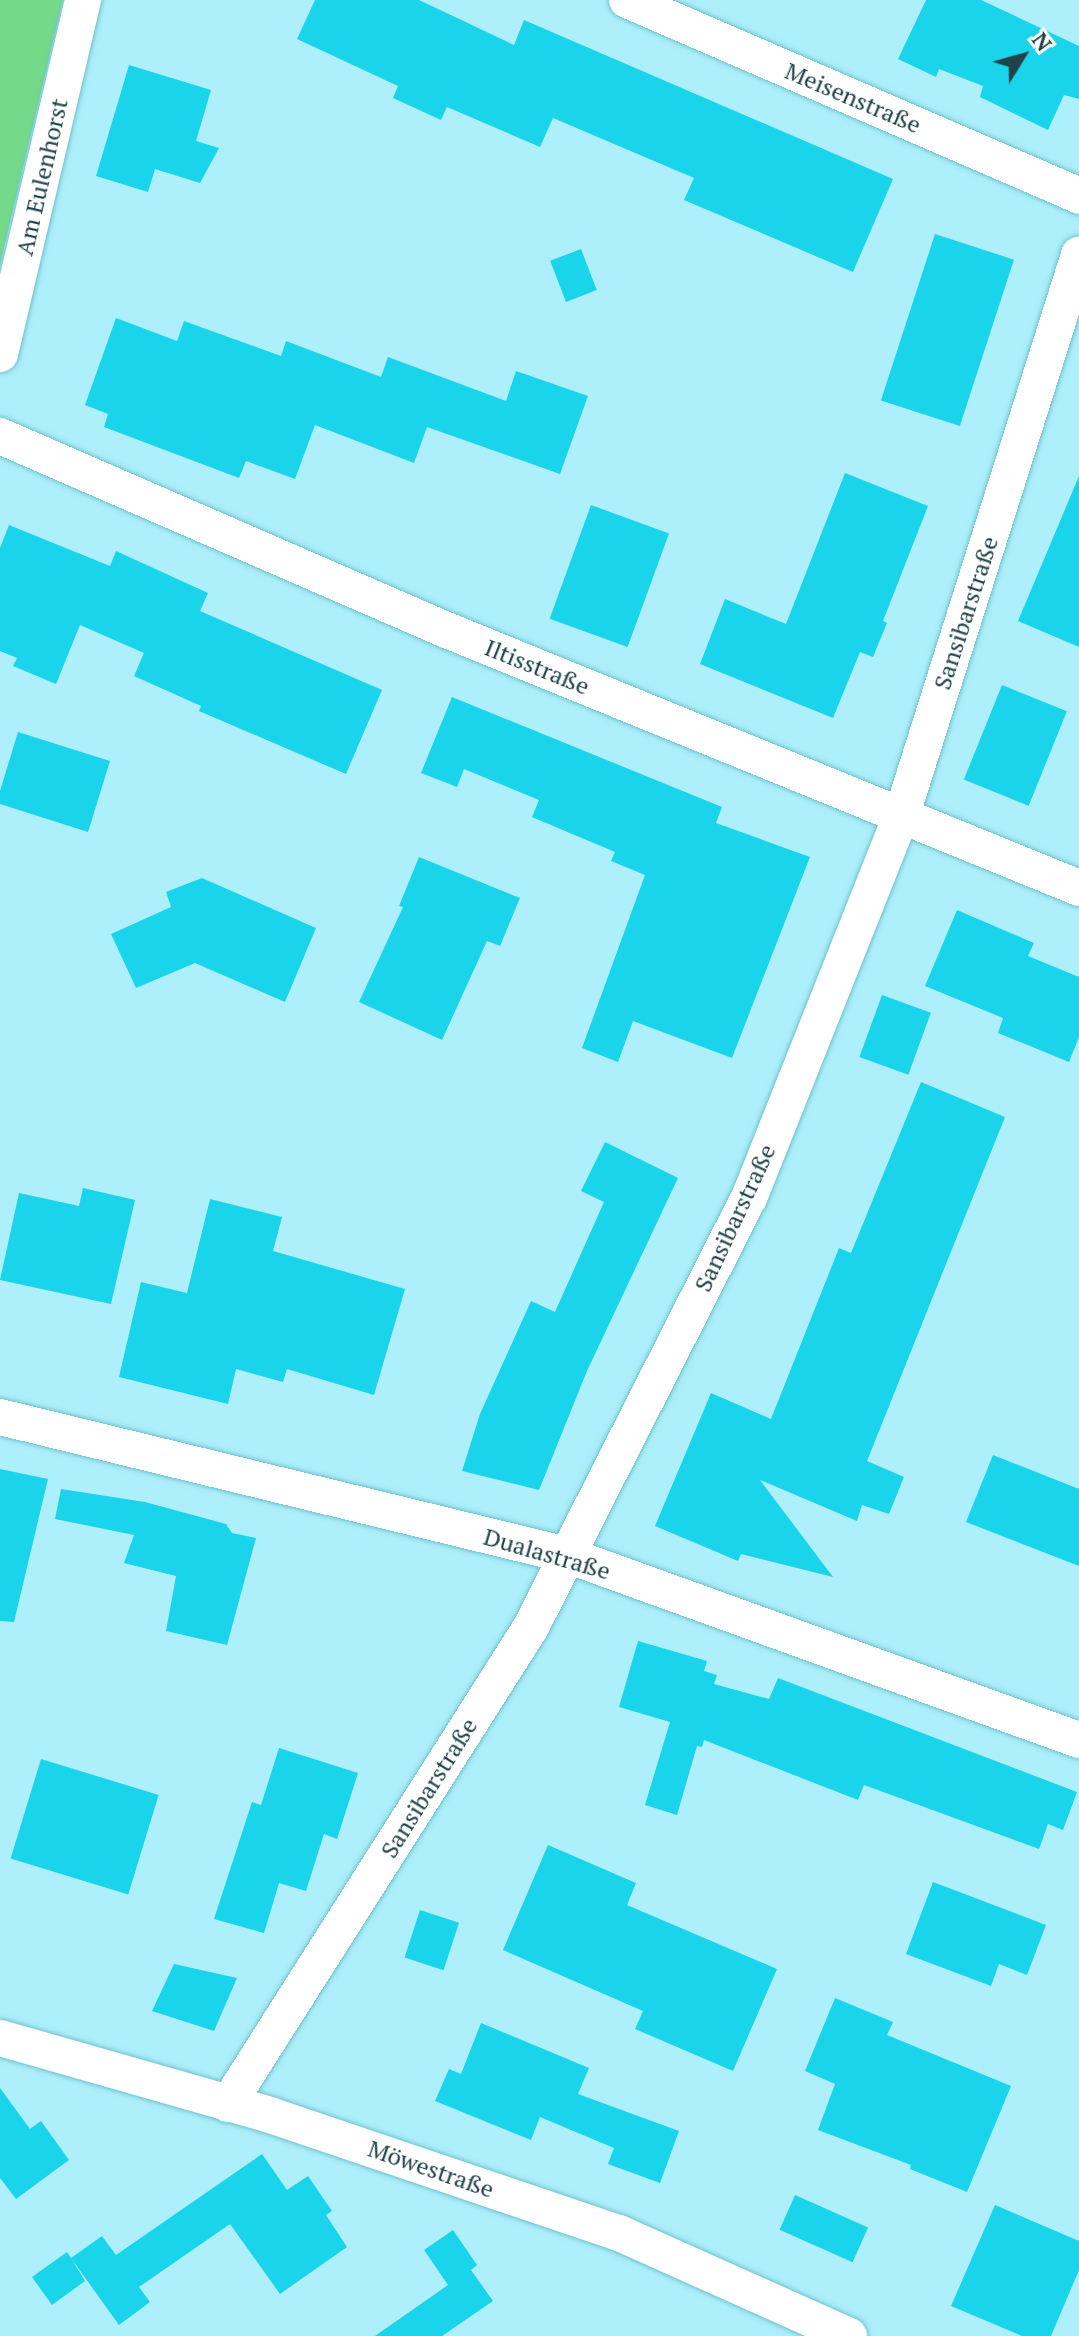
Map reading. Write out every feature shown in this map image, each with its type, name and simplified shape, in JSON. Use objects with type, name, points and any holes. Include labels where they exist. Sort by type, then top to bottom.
[{"type":"street","name":"Am Eulenhorst","points":[[0,354],[83,0]]},
{"type":"street","name":"Meisenstraße","points":[[627,0],[1079,196]]},
{"type":"street","name":"Sansibarstraße","points":[[228,2104],[531,1627],[749,1198],[901,817],[1079,255]]},
{"type":"street","name":"Iltisstraße","points":[[0,436],[449,631],[1079,888]]},
{"type":"street","name":"Dualastraße","points":[[0,1417],[567,1555],[1079,1740]]},
{"type":"street","name":"Möwestraße","points":[[0,2038],[228,2104],[619,2233],[849,2336]]},
{"type":"green space","points":[[0,0],[63,0],[0,265]]},
{"type":"building","points":[[315,0],[419,0],[514,45],[524,20],[893,179],[853,272],[684,200],[694,178],[553,118],[540,147],[447,107],[441,120],[393,98],[398,86],[297,39]]},
{"type":"building","points":[[926,0],[981,0],[1079,46],[1079,99],[1064,95],[1048,130],[980,97],[983,86],[939,69],[936,77],[898,59]]},
{"type":"building","points":[[129,65],[211,90],[196,141],[219,148],[200,183],[155,169],[148,192],[96,176]]},
{"type":"building","points":[[935,234],[1014,260],[960,426],[881,400]]},
{"type":"building","points":[[581,249],[597,290],[566,302],[550,261]]},
{"type":"building","points":[[116,318],[177,341],[184,321],[281,356],[286,341],[381,377],[388,357],[506,401],[516,371],[588,396],[560,474],[427,427],[414,463],[315,425],[295,479],[246,461],[239,478],[104,427],[108,414],[85,405]]},
{"type":"building","points":[[845,473],[928,506],[883,621],[887,623],[873,657],[860,652],[833,718],[700,664],[725,599],[786,624]]},
{"type":"building","points":[[1079,476],[1079,647],[1018,621]]},
{"type":"building","points":[[591,505],[669,533],[628,647],[550,619]]},
{"type":"building","points":[[9,525],[110,566],[116,551],[208,593],[200,611],[382,690],[346,774],[199,711],[201,706],[134,676],[144,653],[80,625],[56,684],[13,666],[17,658],[0,651],[0,548]]},
{"type":"building","points":[[1002,685],[1067,711],[1029,806],[964,780]]},
{"type":"building","points":[[452,697],[722,807],[716,823],[810,857],[732,1058],[633,1021],[618,1062],[582,1048],[645,875],[611,861],[615,852],[532,817],[539,800],[464,769],[457,787],[421,773]]},
{"type":"building","points":[[18,732],[110,761],[88,832],[0,804],[0,791]]},
{"type":"building","points":[[419,857],[520,898],[500,946],[487,941],[442,1040],[359,1002],[403,907],[399,906]]},
{"type":"building","points":[[202,878],[316,928],[285,1002],[195,963],[136,988],[111,934],[171,907],[166,892]]},
{"type":"building","points":[[957,910],[1034,943],[1028,956],[1079,977],[1079,1037],[1069,1062],[998,1033],[1003,1018],[925,986]]},
{"type":"building","points":[[882,995],[931,1013],[908,1075],[859,1057]]},
{"type":"building","points":[[921,1082],[1005,1117],[867,1461],[904,1477],[889,1514],[862,1505],[857,1521],[760,1480],[833,1577],[741,1554],[738,1561],[655,1526],[711,1393],[771,1419],[839,1248],[851,1253]]},
{"type":"building","points":[[605,1142],[678,1178],[587,1371],[539,1490],[462,1471],[480,1414],[531,1301],[555,1312],[604,1202],[581,1191]]},
{"type":"building","points":[[83,1188],[135,1200],[111,1304],[0,1280],[19,1193],[79,1206]]},
{"type":"building","points":[[210,1199],[282,1217],[273,1251],[405,1289],[374,1395],[287,1369],[283,1382],[236,1369],[228,1404],[119,1377],[141,1282],[187,1293]]},
{"type":"building","points":[[993,1455],[1079,1489],[1079,1566],[966,1522]]},
{"type":"building","points":[[0,1469],[48,1479],[14,1622],[0,1621]]},
{"type":"building","points":[[61,1489],[145,1502],[226,1524],[232,1533],[256,1538],[227,1645],[166,1631],[176,1576],[124,1563],[134,1535],[55,1519]]},
{"type":"building","points":[[638,1641],[707,1661],[704,1671],[717,1675],[714,1684],[769,1699],[778,1678],[1077,1792],[1063,1830],[1048,1824],[1039,1849],[864,1785],[858,1800],[704,1740],[702,1747],[697,1746],[677,1815],[645,1805],[670,1722],[619,1707]]},
{"type":"building","points":[[279,1748],[358,1773],[337,1839],[324,1834],[306,1891],[279,1883],[264,1933],[214,1919],[252,1802],[261,1805]]},
{"type":"building","points":[[41,1759],[159,1795],[128,1894],[11,1858]]},
{"type":"building","points":[[548,1845],[636,1883],[627,1905],[777,1969],[733,2071],[635,2029],[643,2011],[503,1950]]},
{"type":"building","points":[[933,1882],[1046,1925],[1027,1975],[999,1964],[991,1986],[906,1954]]},
{"type":"building","points":[[420,1910],[459,1923],[444,1970],[405,1958]]},
{"type":"building","points":[[174,1964],[237,1978],[214,2031],[152,2011]]},
{"type":"building","points":[[835,1998],[893,2022],[887,2035],[1011,2086],[967,2192],[910,2169],[911,2165],[818,2130],[835,2084],[805,2071]]},
{"type":"building","points":[[481,2023],[589,2068],[578,2094],[679,2131],[660,2183],[608,2164],[614,2148],[540,2117],[531,2140],[435,2101],[449,2069],[461,2074]]},
{"type":"building","points":[[0,2088],[30,2129],[41,2121],[69,2160],[16,2199],[0,2178]]},
{"type":"building","points":[[262,2154],[287,2190],[308,2176],[332,2211],[326,2215],[347,2247],[280,2294],[230,2224],[139,2287],[150,2302],[119,2325],[71,2258],[102,2236],[116,2255]]},
{"type":"building","points":[[795,2195],[868,2228],[853,2262],[780,2230]]},
{"type":"building","points":[[995,2205],[1079,2241],[1079,2270],[1051,2336],[1022,2336],[951,2306]]},
{"type":"building","points":[[453,2230],[477,2265],[471,2270],[493,2301],[442,2336],[375,2336],[448,2285],[424,2250]]},
{"type":"building","points":[[67,2252],[85,2281],[52,2305],[32,2277]]}]
